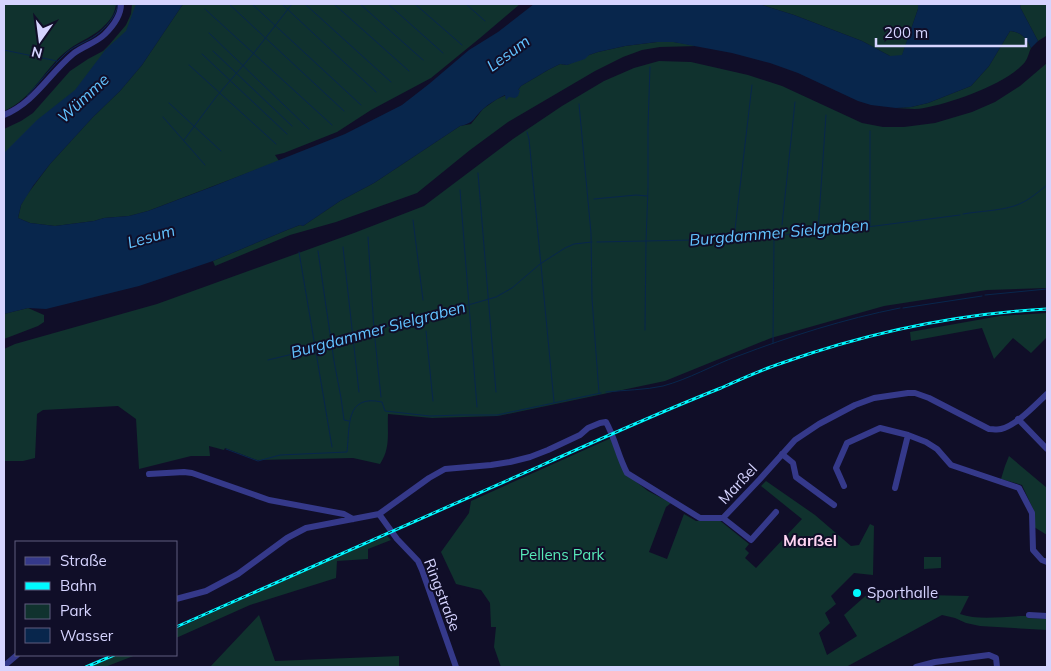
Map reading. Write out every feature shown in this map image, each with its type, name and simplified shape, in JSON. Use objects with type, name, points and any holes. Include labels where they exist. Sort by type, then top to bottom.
[{"type":"street","points":[[4,115],[13,112],[28,101],[71,56],[106,33],[121,11],[121,4]]},
{"type":"street","name":"Marßel","points":[[379,514],[429,478],[445,469],[491,465],[530,457],[580,435],[588,428],[606,422],[627,473],[700,518],[723,518],[794,440],[855,405],[874,398],[915,393],[929,398],[989,429],[999,430],[1008,427],[1047,394]]},
{"type":"street","points":[[1018,419],[1047,449]]},
{"type":"street","points":[[844,486],[836,468],[847,443],[880,428],[908,435],[926,442],[937,449],[951,464],[1019,488],[1032,513],[1033,550],[1042,560],[1047,562]]},
{"type":"street","points":[[895,488],[908,435]]},
{"type":"street","points":[[782,454],[793,463],[796,477],[834,505]]},
{"type":"street","points":[[149,474],[192,473],[270,500],[344,514],[354,519]]},
{"type":"street","points":[[723,518],[751,540],[776,512]]},
{"type":"street","points":[[178,598],[206,591],[238,574],[287,538],[306,528],[379,514]]},
{"type":"street","name":"Ringstraße","points":[[379,514],[397,539],[418,561],[456,667]]},
{"type":"street","points":[[1029,615],[1047,616]]},
{"type":"street","points":[[916,667],[935,662],[990,655],[996,658],[997,667]]},
{"type":"street","points":[[4,666],[16,656]]},
{"type":"green space","points":[[4,4],[116,4],[112,17],[108,22],[68,50],[52,65],[23,99],[4,111]]},
{"type":"green space","points":[[132,4],[161,4],[4,198],[4,129],[33,113],[70,71],[103,51],[126,25],[131,14]]},
{"type":"green space","points":[[183,4],[520,4],[431,78],[371,110],[337,132],[275,155],[279,161],[148,211],[129,216],[55,226],[30,223],[18,218],[21,205],[26,196],[50,164],[120,91],[142,65]]},
{"type":"green space","points":[[759,4],[918,4],[918,9],[902,56],[890,56],[862,41]]},
{"type":"green space","points":[[1021,4],[1047,4],[1047,32],[1046,36],[1038,41],[1020,7]]},
{"type":"green space","points":[[1010,31],[1023,36],[1031,48],[1027,59],[1017,70],[992,85],[963,97],[924,108],[896,108],[928,103],[971,86],[989,66]]},
{"type":"green space","points":[[657,42],[674,42],[698,46],[660,47],[642,50],[623,57],[595,71],[508,122],[417,193],[336,222],[290,235],[215,266],[213,261],[287,230],[300,225],[303,226],[340,201],[374,183],[460,126],[471,124],[483,109],[497,99],[518,90],[521,86],[548,70],[560,64],[567,65],[598,52]]},
{"type":"green space","points":[[659,61],[691,62],[748,75],[782,86],[862,123],[883,127],[904,127],[935,123],[972,112],[995,102],[1020,86],[1047,63],[1047,288],[987,290],[884,306],[771,338],[665,381],[498,416],[432,418],[388,414],[387,446],[380,464],[353,458],[257,460],[225,448],[224,450],[209,446],[210,456],[191,456],[139,469],[136,419],[118,406],[43,410],[37,414],[35,458],[23,461],[4,461],[4,349],[15,344],[157,304],[424,206],[513,139],[562,106],[604,81],[634,68]]},
{"type":"green space","points":[[28,308],[44,315],[44,322],[4,339],[4,314]]},
{"type":"green space","points":[[1047,313],[1047,337],[1031,353],[1013,338],[994,359],[982,328],[911,341],[910,332],[1000,316]]},
{"type":"green space","name":"Pellens Park","points":[[611,438],[626,474],[648,491],[671,503],[666,507],[649,552],[667,559],[684,514],[696,521],[718,519],[749,544],[745,549],[749,553],[745,558],[756,568],[802,519],[761,486],[766,481],[815,515],[851,546],[859,545],[870,524],[874,526],[873,575],[854,573],[831,596],[836,604],[825,613],[830,623],[819,633],[827,655],[857,636],[844,615],[871,591],[882,594],[969,596],[960,614],[993,618],[1026,616],[1028,618],[1047,619],[1047,630],[980,626],[942,615],[846,667],[501,667],[494,647],[496,627],[491,627],[490,603],[481,590],[456,584],[441,552],[469,513],[471,501]]},
{"type":"green space","points":[[1009,456],[1047,488],[1047,535],[1034,527],[1034,511],[1022,485],[1001,479]]},
{"type":"green space","points":[[387,536],[391,540],[368,549],[368,559],[337,561],[336,578],[250,605],[178,637],[178,628]]},
{"type":"green space","points":[[924,557],[941,557],[941,568],[924,569]]},
{"type":"green space","points":[[259,615],[275,661],[399,656],[399,667],[210,667]]},
{"type":"green space","points":[[115,656],[133,656],[105,667],[88,667]]},
{"type":"water","points":[[136,4],[183,4],[142,65],[120,91],[50,164],[33,186],[21,205],[18,218],[30,223],[55,226],[129,216],[148,211],[214,186],[345,134],[402,105],[469,50],[498,32],[534,4],[759,4],[862,41],[890,56],[902,55],[918,4],[1021,4],[1020,7],[1038,41],[1031,48],[1023,36],[1010,31],[989,66],[971,86],[928,103],[896,108],[871,105],[858,101],[798,73],[732,53],[673,42],[625,46],[598,52],[589,55],[585,59],[567,65],[560,64],[548,70],[521,86],[518,90],[520,90],[518,96],[515,98],[509,97],[506,100],[505,95],[496,100],[483,109],[471,122],[460,126],[374,183],[340,201],[303,226],[300,225],[213,261],[139,286],[46,309],[28,308],[4,314],[4,153],[37,120],[75,90],[106,49],[126,31]]},
{"type":"waterway","points":[[109,4],[117,5]]},
{"type":"waterway","points":[[27,96],[66,53],[103,29],[113,17],[118,4]]},
{"type":"waterway","points":[[229,4],[344,111]]},
{"type":"waterway","points":[[252,4],[361,105]]},
{"type":"waterway","points":[[282,4],[376,92]]},
{"type":"waterway","points":[[184,140],[216,97],[292,4]]},
{"type":"waterway","points":[[305,4],[391,82]]},
{"type":"waterway","points":[[334,4],[409,71]]},
{"type":"waterway","points":[[360,4],[423,60]]},
{"type":"waterway","points":[[388,4],[443,53]]},
{"type":"waterway","points":[[415,4],[462,45]]},
{"type":"waterway","points":[[466,4],[485,21]]},
{"type":"waterway","points":[[205,9],[332,125]]},
{"type":"waterway","points":[[209,33],[309,129]]},
{"type":"waterway","points":[[4,50],[57,61]]},
{"type":"waterway","points":[[213,51],[292,126]]},
{"type":"waterway","points":[[202,54],[287,134]]},
{"type":"waterway","points":[[189,65],[276,144]]},
{"type":"waterway","points":[[645,330],[650,67]]},
{"type":"waterway","points":[[734,238],[752,85]]},
{"type":"waterway","points":[[782,225],[795,102]]},
{"type":"waterway","points":[[169,103],[221,151]]},
{"type":"waterway","points":[[579,104],[591,233],[592,299],[599,393]]},
{"type":"waterway","points":[[818,231],[826,115]]},
{"type":"waterway","points":[[163,117],[205,165]]},
{"type":"waterway","points":[[870,131],[870,225]]},
{"type":"waterway","name":"Burgdammer Sielgraben","points":[[527,132],[554,402]]},
{"type":"waterway","points":[[478,173],[496,392]]},
{"type":"waterway","name":"Burgdammer Sielgraben","points":[[963,214],[1014,206],[1028,200],[1047,185]]},
{"type":"waterway","points":[[460,190],[477,407]]},
{"type":"waterway","points":[[594,199],[636,195],[647,196]]},
{"type":"waterway","name":"Burgdammer Sielgraben","points":[[597,242],[742,239],[875,226],[960,215]]},
{"type":"waterway","points":[[413,220],[423,300]]},
{"type":"waterway","points":[[368,237],[374,330],[381,397]]},
{"type":"waterway","points":[[773,343],[774,237]]},
{"type":"waterway","name":"Burgdammer Sielgraben","points":[[268,360],[496,297],[512,288],[540,264],[565,248],[574,244],[592,242]]},
{"type":"waterway","points":[[343,247],[359,392]]},
{"type":"waterway","points":[[318,251],[344,420],[349,421]]},
{"type":"waterway","name":"Burgdammer Sielgraben","points":[[299,252],[332,447]]},
{"type":"waterway","points":[[985,295],[1047,289]]},
{"type":"waterway","points":[[903,308],[982,296]]},
{"type":"waterway","points":[[606,392],[663,386],[738,356],[798,335],[859,317],[900,308]]},
{"type":"waterway","points":[[426,331],[433,401]]},
{"type":"waterway","points":[[226,449],[258,461],[280,455],[347,452],[350,423],[355,407],[370,401],[382,402],[385,411],[430,416],[497,415],[601,393]]},
{"type":"railway","points":[[178,626],[630,426],[774,366],[814,352],[879,334],[946,320],[1047,309]]},
{"type":"railway","points":[[86,667],[112,656]]},
{"type":"place","name":"Sporthalle","points":[[857,593]]},
{"type":"district","name":"Marßel","points":[[810,540]]},
{"type":"water label","name":"Lesum","points":[[508,53]]},
{"type":"water label","name":"Wümme","points":[[83,98]]},
{"type":"water label","name":"Lesum","points":[[151,236]]}]
